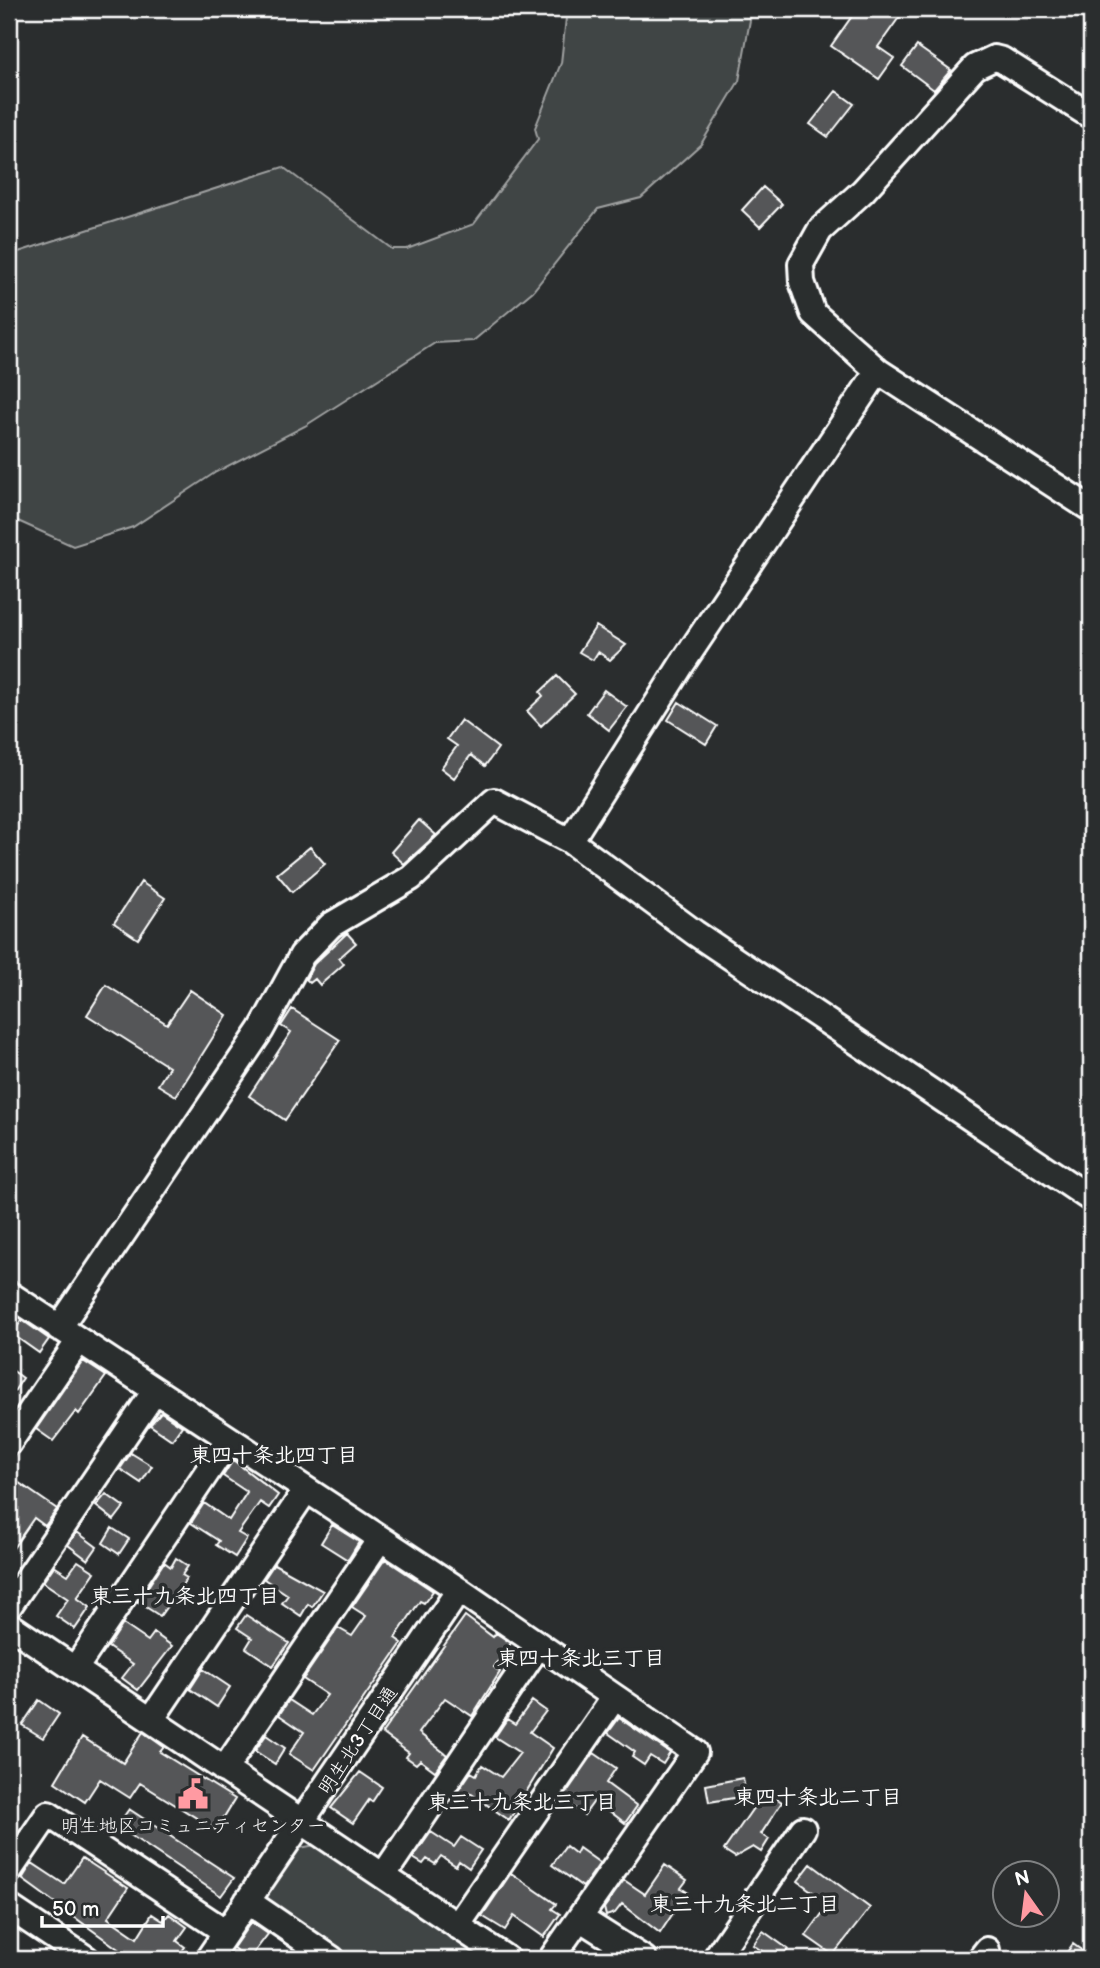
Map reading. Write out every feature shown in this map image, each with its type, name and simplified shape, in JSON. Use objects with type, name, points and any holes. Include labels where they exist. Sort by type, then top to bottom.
[{"type":"street","points":[[1091,116],[1002,60],[984,61],[975,67],[863,191],[820,230],[801,264],[802,282],[814,313],[878,372],[1091,509]]},
{"type":"street","points":[[570,841],[682,664],[878,372]]},
{"type":"street","points":[[9,1443],[68,1335],[261,1030],[289,975],[317,938],[347,915],[411,878],[494,800],[570,841],[695,933],[1091,1199]]},
{"type":"street","points":[[9,1294],[228,1441],[458,1590],[695,1752],[551,1959]]},
{"type":"street","points":[[9,1606],[155,1391]]},
{"type":"street","points":[[75,1669],[228,1441]]},
{"type":"street","points":[[151,1720],[306,1490]]},
{"type":"street","points":[[224,1770],[380,1539]]},
{"type":"street","name":"明生北3丁目通","points":[[208,1959],[458,1590]]},
{"type":"street","points":[[9,1625],[507,1959]]},
{"type":"street","points":[[383,1876],[538,1646]]},
{"type":"street","points":[[457,1926],[614,1698]]},
{"type":"street","points":[[9,1871],[47,1814],[226,1932]]},
{"type":"street","points":[[715,1959],[803,1829]]},
{"type":"street","points":[[247,1901],[332,1959]]},
{"type":"street","points":[[9,1907],[87,1959]]},
{"type":"street","points":[[581,1919],[644,1959]]},
{"type":"shaded area","points":[[567,9],[752,9],[739,81],[701,144],[641,198],[598,209],[533,291],[473,341],[435,343],[305,426],[216,472],[133,527],[73,546],[9,517],[9,255],[283,167],[392,249],[407,249],[474,224],[538,139],[535,128],[561,63]]},
{"type":"shaded area","points":[[315,1845],[486,1959],[349,1959],[270,1908],[266,1896],[300,1848]]},
{"type":"building","points":[[857,9],[905,9],[878,47],[894,58],[879,79],[831,46]]},
{"type":"building","points":[[917,46],[951,70],[934,90],[902,66]]},
{"type":"building","points":[[836,91],[854,104],[828,137],[810,124]]},
{"type":"building","points":[[763,187],[782,204],[760,227],[742,210]]},
{"type":"building","points":[[596,626],[626,645],[610,660],[598,652],[593,660],[579,652]]},
{"type":"building","points":[[557,676],[575,694],[541,726],[527,711],[543,696],[540,692]]},
{"type":"building","points":[[604,690],[627,707],[609,730],[587,713]]},
{"type":"building","points":[[679,702],[717,726],[706,744],[668,720]]},
{"type":"building","points":[[461,720],[498,748],[485,766],[471,755],[454,778],[441,768],[457,746],[447,739]]},
{"type":"building","points":[[419,820],[436,835],[404,864],[391,852]]},
{"type":"building","points":[[310,847],[325,864],[292,892],[277,874]]},
{"type":"building","points":[[141,882],[165,898],[138,939],[114,923]]},
{"type":"building","points":[[347,933],[356,943],[339,958],[344,964],[320,985],[315,979],[310,983],[306,979],[314,964]]},
{"type":"building","points":[[106,985],[167,1024],[190,990],[227,1015],[176,1096],[158,1085],[169,1067],[87,1015]]},
{"type":"building","points":[[292,1009],[340,1040],[285,1120],[249,1096],[291,1032],[281,1026]]},
{"type":"building","points":[[22,1320],[49,1339],[39,1353],[12,1334]]},
{"type":"building","points":[[83,1361],[106,1376],[79,1414],[76,1411],[53,1441],[36,1429]]},
{"type":"building","points":[[9,1368],[23,1378],[9,1399]]},
{"type":"building","points":[[161,1412],[182,1426],[172,1440],[150,1425]]},
{"type":"building","points":[[131,1453],[152,1466],[141,1483],[120,1469]]},
{"type":"building","points":[[233,1460],[278,1495],[269,1508],[260,1502],[238,1533],[247,1538],[235,1557],[216,1545],[219,1541],[191,1523],[204,1503],[229,1520],[247,1492],[223,1476]]},
{"type":"building","points":[[9,1476],[57,1509],[45,1526],[34,1518],[9,1554]]},
{"type":"building","points":[[106,1494],[124,1507],[114,1520],[96,1506]]},
{"type":"building","points":[[332,1525],[359,1542],[348,1560],[321,1543]]},
{"type":"building","points":[[112,1528],[129,1539],[119,1554],[103,1543]]},
{"type":"building","points":[[77,1532],[97,1547],[88,1560],[68,1545]]},
{"type":"building","points":[[176,1558],[188,1566],[182,1575],[187,1578],[160,1616],[138,1602],[164,1562],[171,1567]]},
{"type":"building","points":[[385,1559],[433,1591],[424,1603],[420,1601],[395,1638],[402,1643],[314,1770],[289,1754],[304,1732],[279,1715],[289,1700],[312,1715],[327,1695],[303,1679],[338,1628],[352,1636],[366,1616],[352,1607]]},
{"type":"building","points":[[78,1561],[95,1572],[77,1598],[90,1607],[75,1629],[56,1616],[68,1599],[43,1582],[54,1566],[68,1575]]},
{"type":"building","points":[[274,1564],[323,1591],[312,1607],[308,1604],[301,1616],[282,1603],[288,1595],[264,1579]]},
{"type":"building","points":[[246,1615],[289,1643],[273,1666],[246,1648],[252,1638],[237,1628]]},
{"type":"building","points":[[465,1616],[493,1637],[496,1633],[511,1643],[494,1667],[500,1672],[472,1716],[445,1698],[419,1733],[447,1755],[435,1771],[420,1760],[416,1764],[406,1757],[409,1753],[382,1733]]},
{"type":"building","points":[[123,1624],[148,1641],[154,1633],[172,1646],[138,1690],[122,1678],[133,1664],[108,1647]]},
{"type":"building","points":[[203,1669],[230,1687],[217,1707],[190,1689]]},
{"type":"building","points":[[39,1700],[59,1714],[43,1738],[22,1725]]},
{"type":"building","points":[[532,1701],[546,1711],[530,1732],[553,1748],[509,1820],[470,1793],[468,1797],[458,1791],[471,1772],[476,1775],[482,1765],[501,1777],[520,1753],[495,1737],[507,1719],[515,1724]]},
{"type":"building","points":[[619,1718],[670,1753],[663,1764],[650,1756],[644,1765],[632,1757],[635,1752],[608,1733]]},
{"type":"building","points":[[143,1732],[164,1747],[160,1752],[235,1799],[216,1830],[140,1783],[130,1798],[100,1779],[85,1802],[55,1782],[82,1737],[123,1763]]},
{"type":"building","points":[[266,1735],[285,1748],[275,1764],[255,1751]]},
{"type":"building","points":[[594,1753],[616,1768],[606,1783],[637,1806],[625,1823],[595,1800],[584,1815],[562,1799]]},
{"type":"building","points":[[360,1772],[382,1787],[353,1823],[331,1808]]},
{"type":"building","points":[[743,1778],[746,1796],[709,1802],[706,1785]]},
{"type":"building","points":[[765,1791],[782,1802],[761,1834],[769,1839],[761,1852],[753,1847],[735,1857],[724,1850]]},
{"type":"building","points":[[129,1809],[234,1878],[221,1896],[117,1826]]},
{"type":"building","points":[[431,1832],[454,1847],[461,1837],[481,1850],[469,1868],[459,1861],[456,1866],[441,1856],[435,1864],[427,1859],[423,1864],[413,1858]]},
{"type":"building","points":[[566,1846],[576,1854],[579,1848],[600,1863],[583,1887],[552,1865]]},
{"type":"building","points":[[82,1858],[128,1888],[108,1918],[137,1938],[152,1914],[163,1921],[169,1914],[187,1927],[177,1941],[185,1947],[176,1959],[132,1959],[22,1879],[32,1863],[64,1884]]},
{"type":"building","points":[[811,1864],[870,1908],[833,1955],[806,1936],[829,1904],[798,1881]]},
{"type":"building","points":[[665,1865],[687,1880],[681,1888],[687,1892],[660,1933],[622,1904],[615,1913],[606,1916],[604,1908],[624,1880],[645,1894]]},
{"type":"building","points":[[511,1873],[556,1904],[552,1909],[560,1914],[544,1937],[514,1916],[505,1930],[482,1916]]},
{"type":"building","points":[[251,1922],[268,1934],[249,1959],[233,1948]]},
{"type":"building","points":[[763,1931],[788,1949],[781,1959],[774,1959],[753,1945]]},
{"type":"building","points":[[1073,1944],[1091,1957],[1091,1959],[1062,1959]]},
{"type":"place","name":"明生地区コミュニティセンター","points":[[193,1794]]},
{"type":"district","name":"東四十条北四丁目","points":[[274,1455]]},
{"type":"district","name":"東三十九条北四丁目","points":[[185,1596]]},
{"type":"district","name":"東四十条北三丁目","points":[[581,1658]]},
{"type":"district","name":"東四十条北二丁目","points":[[818,1797]]},
{"type":"district","name":"東三十九条北三丁目","points":[[522,1802]]},
{"type":"district","name":"東三十九条北二丁目","points":[[745,1904]]}]
